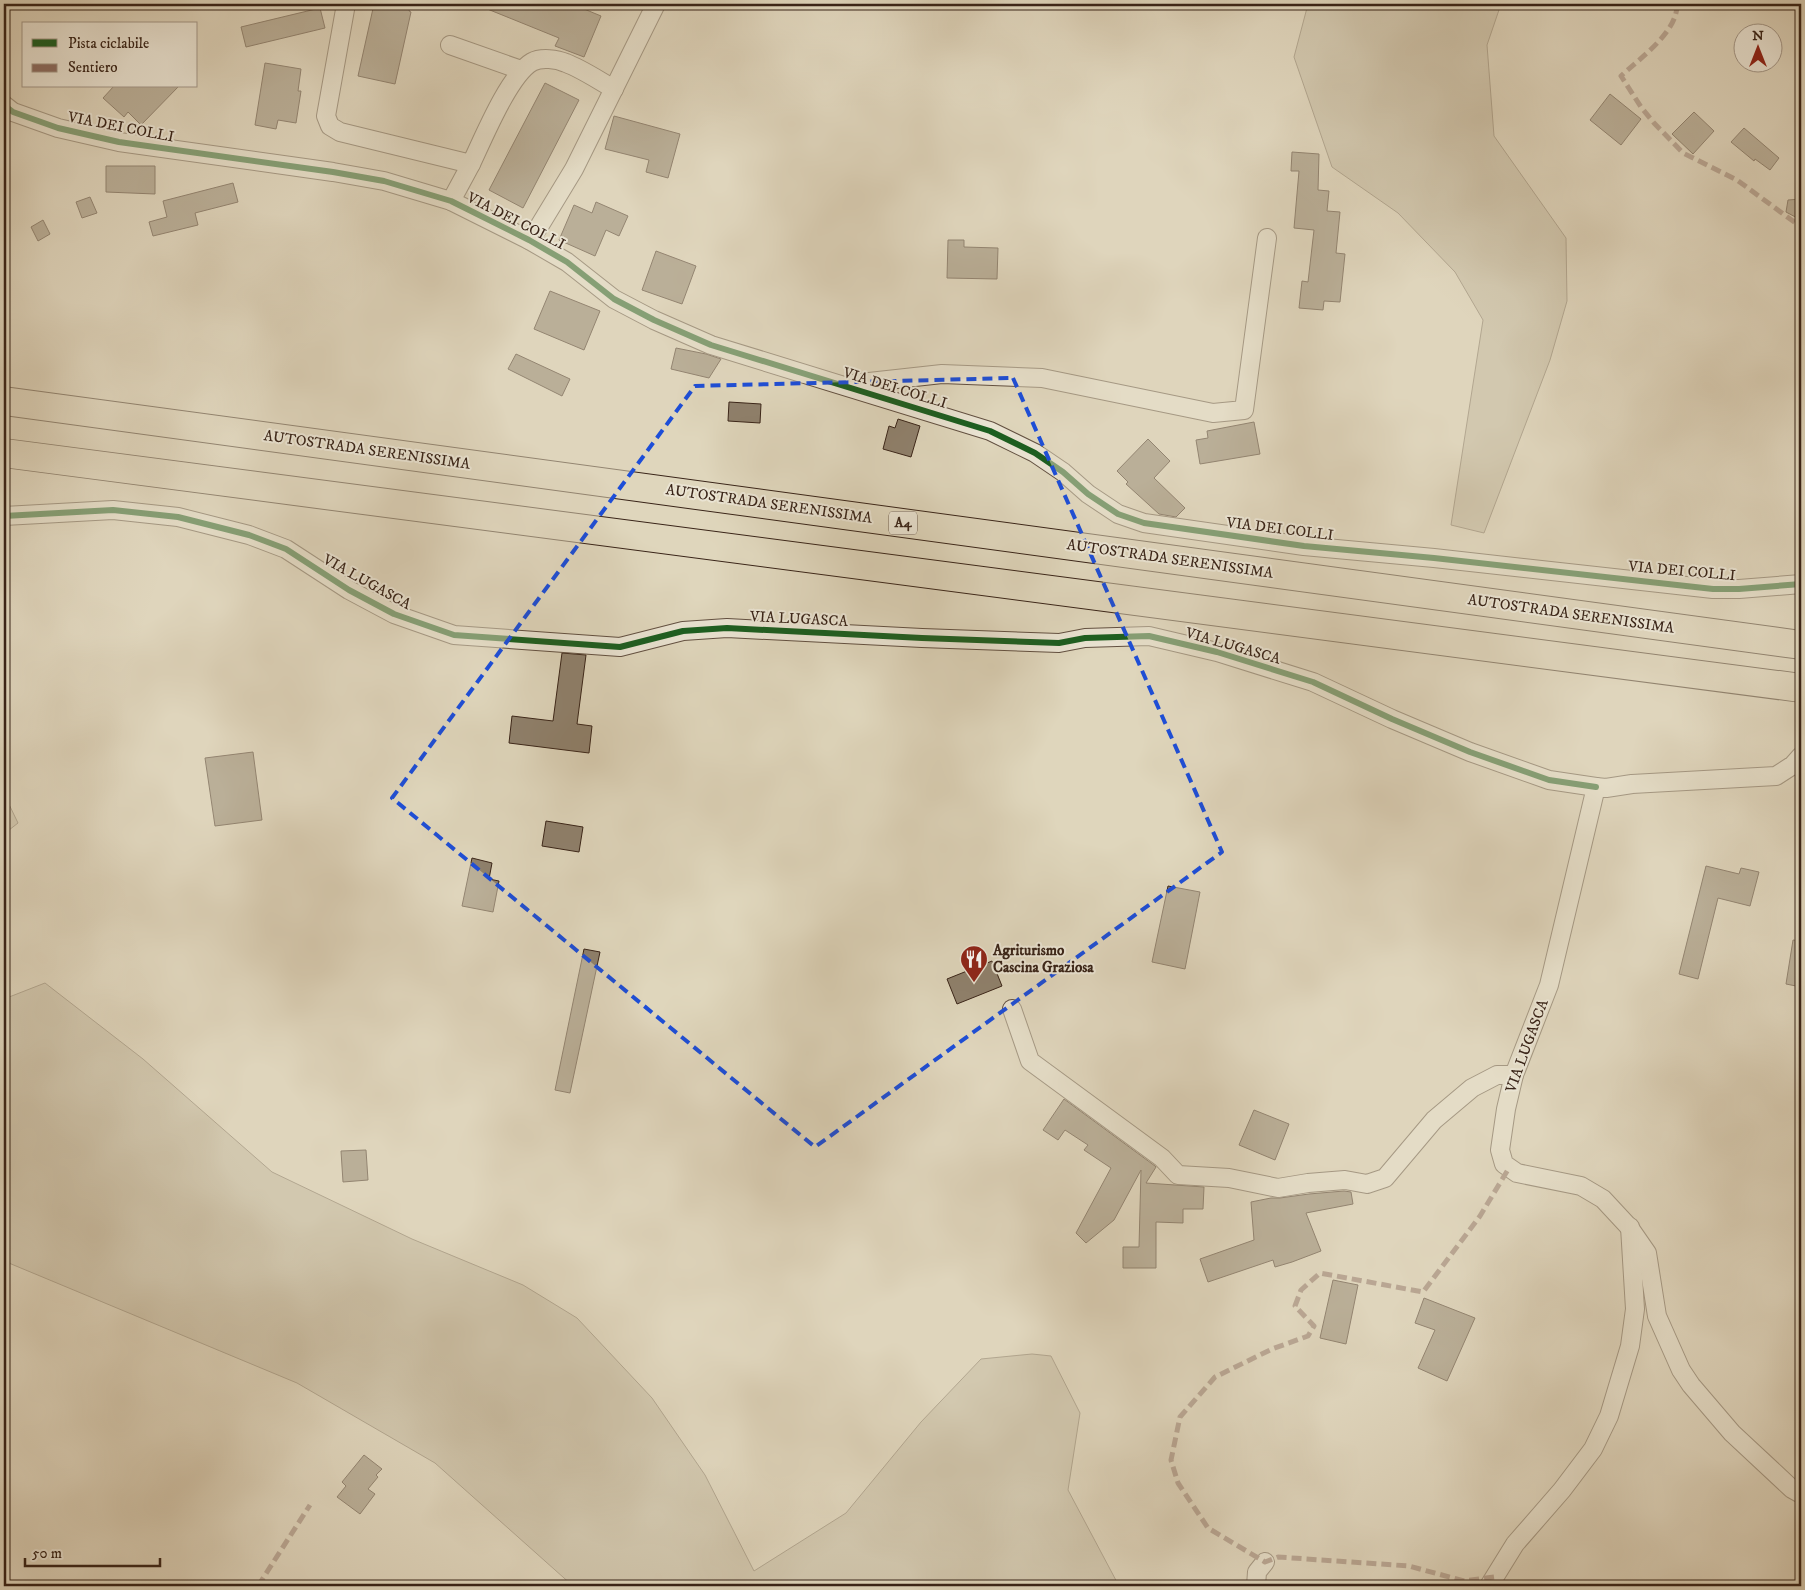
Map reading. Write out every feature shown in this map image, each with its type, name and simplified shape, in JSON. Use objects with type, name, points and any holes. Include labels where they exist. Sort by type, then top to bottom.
[{"type":"highway","name":"AUTOSTRADA SERENISSIMA","points":[[4,400],[1801,645]]},
{"type":"highway","points":[[4,453],[1801,688]]},
{"type":"street","points":[[346,4],[326,116],[330,126],[340,132],[471,164]]},
{"type":"street","points":[[529,240],[574,168],[656,4]]},
{"type":"street","points":[[450,46],[521,70]]},
{"type":"street","points":[[451,202],[511,84],[521,70],[534,61],[544,59],[565,62],[614,89]]},
{"type":"street","name":"VIA DEI COLLI","points":[[4,106],[13,112],[58,128],[119,142],[334,172],[384,181],[451,202],[529,240],[567,262],[614,299],[654,320],[711,345],[990,430],[1035,453],[1063,472],[1088,494],[1118,514],[1144,523],[1304,546],[1434,558],[1713,589],[1801,584]]},
{"type":"street","points":[[843,385],[942,374],[1042,378],[1213,413],[1244,410],[1267,238]]},
{"type":"street","name":"VIA LUGASCA","points":[[4,516],[113,510],[178,517],[248,535],[286,549],[349,590],[394,614],[454,635],[620,647],[683,631],[727,628],[1059,643],[1085,638],[1149,636],[1217,652],[1313,682],[1392,719],[1470,752],[1548,780],[1606,788],[1632,784],[1776,776],[1793,765],[1801,756]]},
{"type":"street","points":[[1773,585],[1801,571]]},
{"type":"street","name":"VIA LUGASCA","points":[[1596,787],[1549,985],[1514,1075],[1506,1109],[1500,1150],[1504,1164],[1517,1173],[1581,1186],[1602,1199],[1630,1227],[1647,1252],[1657,1316],[1681,1370],[1691,1385],[1732,1433],[1792,1489],[1801,1494]]},
{"type":"street","points":[[1012,1009],[1030,1061],[1162,1158],[1178,1175],[1229,1178],[1278,1188],[1345,1180],[1367,1184],[1385,1178],[1434,1120],[1472,1088],[1497,1075],[1514,1075]]},
{"type":"street","points":[[1489,1586],[1516,1544],[1562,1490],[1593,1449],[1610,1416],[1630,1346],[1635,1309],[1630,1227]]},
{"type":"street","points":[[1256,1586],[1257,1572],[1265,1562]]},
{"type":"highlighted area","points":[[1013,378],[1222,852],[815,1147],[392,798],[695,386]]},
{"type":"shaded area","points":[[1308,4],[1501,4],[1487,45],[1494,136],[1566,238],[1567,301],[1550,360],[1484,533],[1451,525],[1483,320],[1455,272],[1398,213],[1332,167],[1294,57]]},
{"type":"shaded area","points":[[4,794],[18,823],[4,834]]},
{"type":"shaded area","points":[[45,983],[143,1059],[272,1172],[412,1239],[523,1285],[577,1318],[652,1398],[705,1475],[754,1571],[846,1513],[921,1422],[981,1359],[1032,1354],[1051,1356],[1080,1413],[1068,1490],[1119,1586],[573,1586],[435,1463],[297,1383],[4,1261],[4,999]]},
{"type":"building","points":[[374,4],[411,4],[409,11],[411,12],[395,84],[358,76]]},
{"type":"building","points":[[475,4],[572,4],[601,16],[584,57],[555,46],[559,38]]},
{"type":"building","points":[[320,8],[325,28],[246,47],[241,27]]},
{"type":"building","points":[[265,63],[301,69],[298,91],[301,91],[296,123],[278,120],[276,129],[255,125]]},
{"type":"building","points":[[545,83],[579,100],[523,208],[489,190]]},
{"type":"building","points":[[112,88],[177,88],[141,125],[128,112],[124,117],[103,98]]},
{"type":"building","points":[[1610,94],[1641,119],[1621,145],[1590,120]]},
{"type":"building","points":[[1694,112],[1714,131],[1693,154],[1672,134]]},
{"type":"building","points":[[614,116],[680,134],[668,178],[646,172],[649,160],[605,149]]},
{"type":"building","points":[[1744,128],[1779,158],[1770,170],[1755,159],[1754,161],[1731,142]]},
{"type":"building","points":[[1292,152],[1319,154],[1318,190],[1329,191],[1327,211],[1340,212],[1336,253],[1345,254],[1340,302],[1324,301],[1323,310],[1299,308],[1302,281],[1308,282],[1314,230],[1294,228],[1299,171],[1291,171]]},
{"type":"building","points":[[106,166],[155,166],[155,194],[106,192]]},
{"type":"building","points":[[233,183],[238,202],[195,213],[198,225],[153,236],[149,222],[167,217],[163,201]]},
{"type":"building","points":[[90,197],[97,213],[82,218],[76,202]]},
{"type":"building","points":[[1801,199],[1801,220],[1786,212],[1788,200]]},
{"type":"building","points":[[596,202],[628,216],[619,236],[606,230],[595,256],[559,240],[574,205],[592,213]]},
{"type":"building","points":[[43,220],[50,234],[38,241],[31,227]]},
{"type":"building","points":[[948,240],[964,240],[964,247],[998,248],[997,279],[947,278]]},
{"type":"building","points":[[656,251],[696,266],[682,304],[642,290]]},
{"type":"building","points":[[550,291],[600,311],[584,350],[534,329]]},
{"type":"building","points":[[676,348],[721,359],[709,378],[671,369]]},
{"type":"building","points":[[516,354],[570,379],[562,396],[508,369]]},
{"type":"building","points":[[729,402],[761,404],[760,423],[728,421]]},
{"type":"building","points":[[898,419],[920,426],[911,457],[883,449],[889,426],[895,428]]},
{"type":"building","points":[[1254,422],[1260,454],[1200,464],[1196,440],[1208,438],[1207,431]]},
{"type":"building","points":[[1148,439],[1170,461],[1154,478],[1185,508],[1176,517],[1159,514],[1126,484],[1128,482],[1117,471]]},
{"type":"building","points":[[562,653],[586,655],[577,724],[592,726],[589,753],[509,743],[512,716],[553,721]]},
{"type":"building","points":[[253,752],[262,820],[215,826],[205,758]]},
{"type":"building","points":[[546,821],[583,827],[579,852],[542,846]]},
{"type":"building","points":[[472,858],[492,863],[489,879],[499,881],[493,912],[462,906]]},
{"type":"building","points":[[1706,866],[1739,874],[1741,868],[1759,872],[1750,906],[1718,898],[1698,979],[1679,974]]},
{"type":"building","points":[[1168,886],[1200,892],[1185,969],[1152,962]]},
{"type":"building","points":[[1793,940],[1801,941],[1801,987],[1786,984]]},
{"type":"building","points":[[584,949],[600,952],[570,1093],[555,1090]]},
{"type":"building","name":"Agriturismo Cascina Graziosa","points":[[992,961],[1002,986],[957,1004],[947,979]]},
{"type":"building","points":[[1064,1099],[1156,1167],[1146,1183],[1204,1187],[1203,1209],[1183,1209],[1183,1223],[1156,1222],[1156,1268],[1123,1268],[1123,1247],[1139,1247],[1141,1170],[1114,1220],[1086,1243],[1076,1233],[1111,1168],[1084,1150],[1088,1145],[1065,1130],[1058,1140],[1043,1130]]},
{"type":"building","points":[[1254,1110],[1289,1124],[1275,1160],[1239,1145]]},
{"type":"building","points":[[366,1150],[368,1180],[343,1182],[341,1151]]},
{"type":"building","points":[[1344,1191],[1351,1192],[1353,1204],[1306,1213],[1321,1251],[1275,1267],[1273,1260],[1208,1282],[1200,1259],[1254,1240],[1251,1202],[1271,1198]]},
{"type":"building","points":[[1333,1280],[1358,1285],[1346,1344],[1320,1338]]},
{"type":"building","points":[[1424,1298],[1475,1318],[1447,1381],[1418,1368],[1435,1330],[1415,1323]]},
{"type":"building","points":[[364,1455],[382,1469],[368,1489],[375,1494],[360,1514],[337,1497],[346,1486],[342,1482]]},
{"type":"marked path","points":[[1677,4],[1676,14],[1665,34],[1621,76],[1641,107],[1683,153],[1737,180],[1801,227]]},
{"type":"marked path","points":[[1494,1577],[1464,1581],[1409,1566],[1278,1557],[1265,1562],[1208,1528],[1178,1483],[1171,1460],[1180,1417],[1215,1377],[1272,1349],[1308,1336],[1314,1326],[1295,1306],[1301,1290],[1320,1273],[1423,1292],[1480,1216],[1509,1168]]},
{"type":"marked path","points":[[258,1586],[310,1505]]},
{"type":"cycle path","points":[[4,105],[13,112],[58,128],[119,142],[384,181],[451,201],[529,240],[567,262],[614,299],[654,320],[711,345],[990,431],[1035,453],[1063,472],[1088,494],[1118,514],[1144,523],[1304,546],[1434,558],[1713,589],[1801,584]]},
{"type":"cycle path","points":[[4,516],[113,510],[178,517],[249,535],[286,549],[349,590],[394,614],[454,635],[620,647],[683,631],[727,628],[1059,643],[1085,638],[1149,636],[1217,652],[1313,682],[1392,719],[1470,752],[1549,780],[1596,787]]},
{"type":"place","name":"Agriturismo Cascina Graziosa","points":[[974,983]]}]
